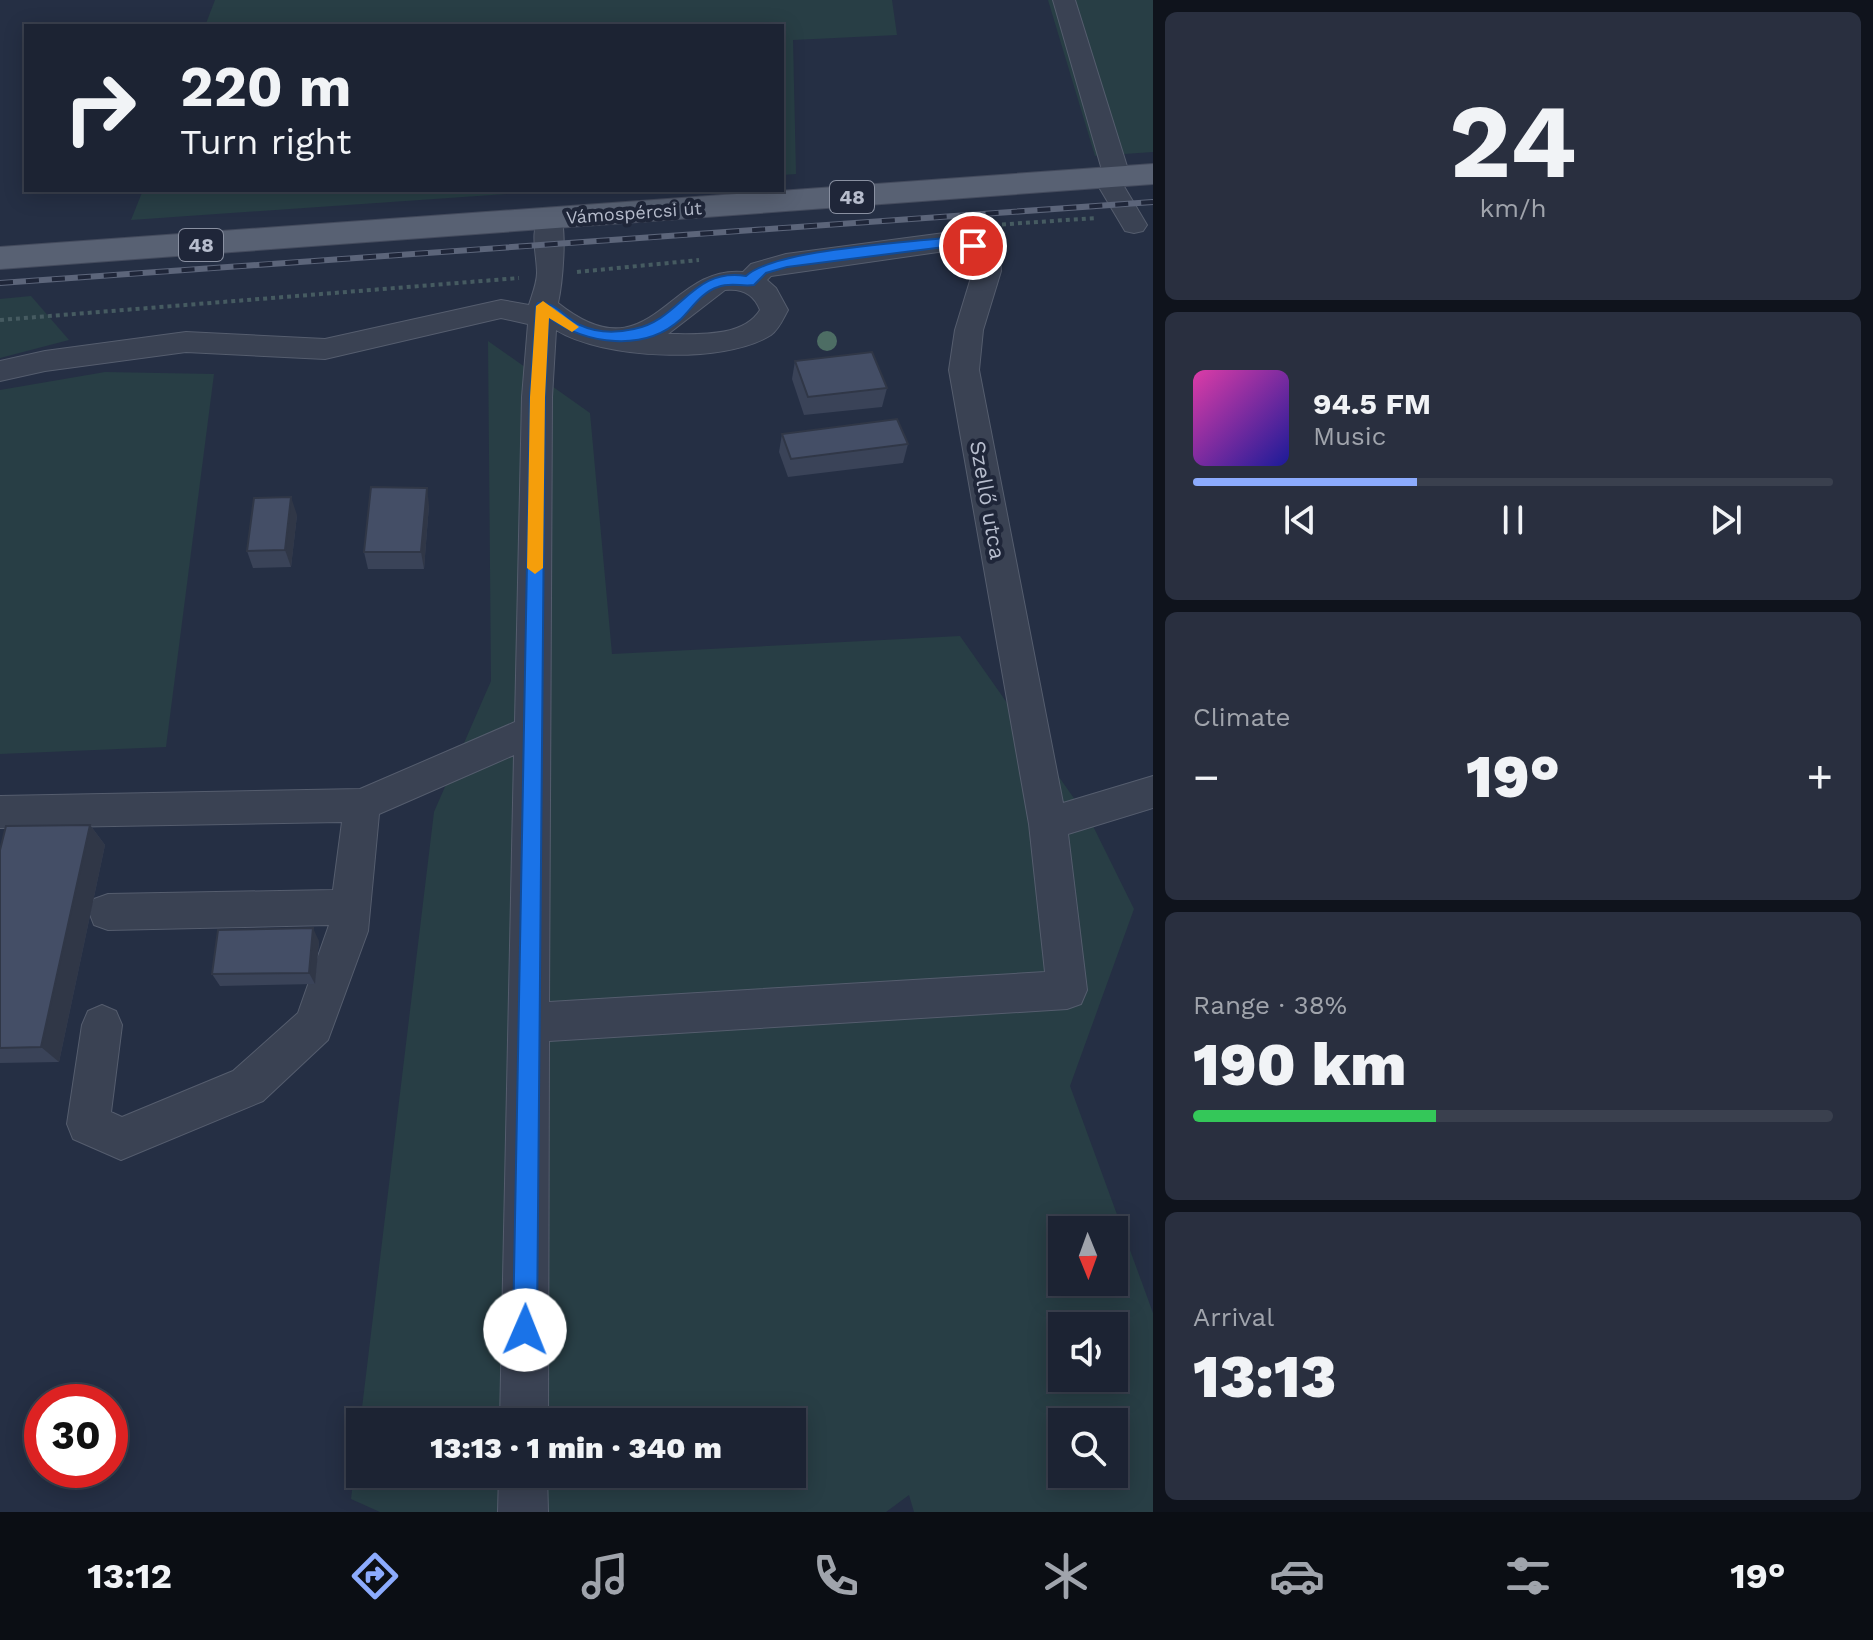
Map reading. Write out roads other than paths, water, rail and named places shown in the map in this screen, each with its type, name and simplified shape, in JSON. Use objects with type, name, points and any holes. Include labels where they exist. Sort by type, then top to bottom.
[{"type":"main road","name":"Vámospércsi út","points":[[0,258],[1153,174]]},
{"type":"street","points":[[1064,0],[1112,177],[1134,225]]},
{"type":"street","points":[[524,1408],[537,397],[542,311],[551,275],[548,246],[550,220]]},
{"type":"street","name":"Szellő utca","points":[[529,1023],[1067,990],[1048,824],[964,370],[969,330],[987,271],[986,257],[973,246],[952,241],[786,263],[761,270],[749,282]]},
{"type":"street","points":[[0,371],[45,361],[186,342],[325,349],[501,309],[542,311],[574,328],[604,337],[670,345],[732,340],[764,326],[774,310],[760,287],[734,279],[711,284],[692,297],[674,317],[657,327],[636,334],[604,337]]},
{"type":"street","points":[[0,812],[362,805],[532,731]]},
{"type":"street","points":[[1048,824],[1153,792]]},
{"type":"street","points":[[102,1025],[88,1124],[121,1139],[248,1086],[314,1026],[348,931],[362,805]]},
{"type":"street","points":[[108,912],[350,907]]},
{"type":"street","points":[[523,1488],[523,1512]]},
{"type":"railway","points":[[0,283],[1153,202]]}]
